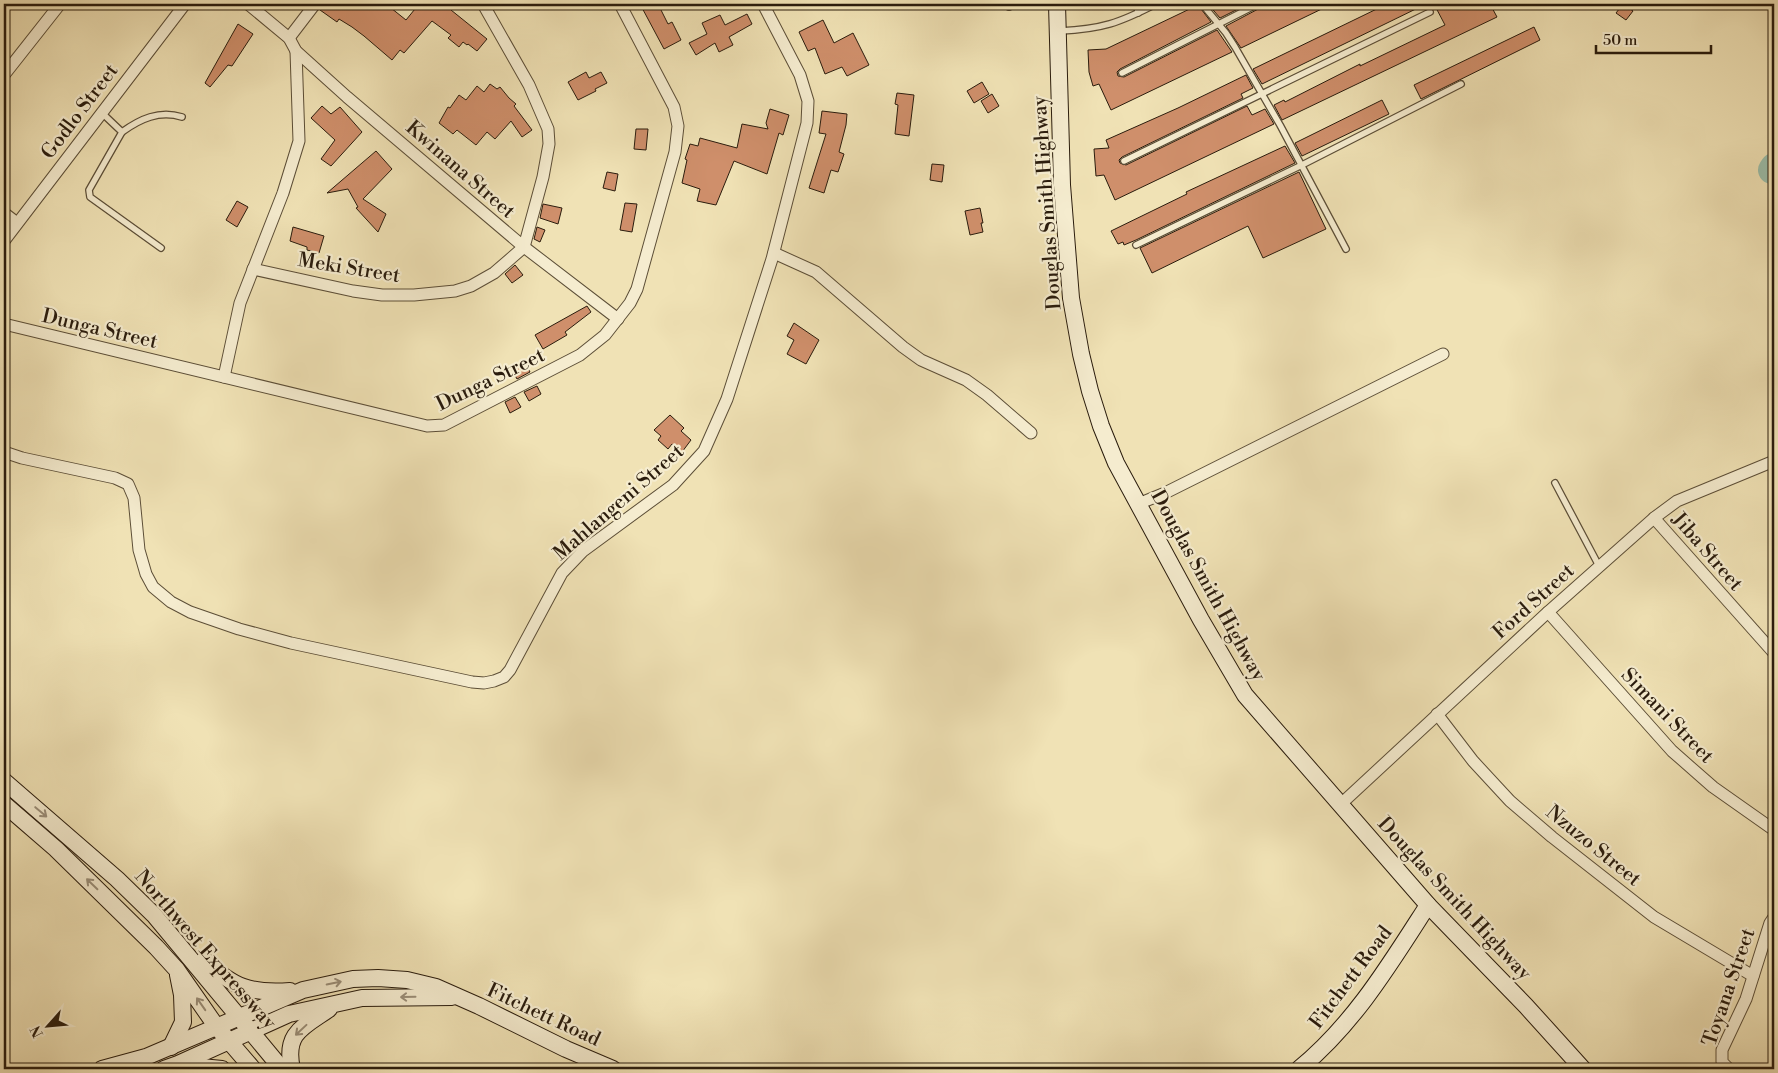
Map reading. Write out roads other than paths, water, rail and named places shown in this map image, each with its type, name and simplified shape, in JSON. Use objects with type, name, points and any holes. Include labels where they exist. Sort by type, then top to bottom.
[{"type":"street","points":[[4,75],[60,4]]},
{"type":"street","name":"Godlo Street","points":[[4,241],[185,4]]},
{"type":"street","points":[[248,4],[289,38],[315,4]]},
{"type":"street","points":[[483,4],[529,85],[548,129],[549,144],[543,177],[524,247]]},
{"type":"street","name":"Dunga Street","points":[[4,324],[427,426],[438,427],[453,421],[580,355],[605,336],[630,303],[640,280],[675,152],[678,126],[674,107],[620,4]]},
{"type":"street","name":"Mahlangeni Street","points":[[4,452],[22,458],[115,478],[128,484],[134,498],[139,550],[146,574],[153,587],[162,596],[190,612],[240,629],[310,647],[464,680],[484,682],[504,677],[510,670],[562,573],[583,551],[673,484],[704,451],[727,399],[774,252],[807,123],[808,101],[800,75],[763,4]]},
{"type":"street","name":"Douglas Smith Highway","points":[[1058,4],[1062,185],[1071,298],[1081,354],[1093,400],[1116,463],[1175,573],[1245,694],[1428,905],[1526,1006],[1583,1069]]},
{"type":"street","name":"Kwinana Street","points":[[289,38],[296,51],[347,98],[524,247],[618,319]]},
{"type":"street","points":[[224,376],[240,304],[283,193],[299,141],[296,51]]},
{"type":"street","points":[[4,213],[17,224]]},
{"type":"street","name":"Meki Street","points":[[253,269],[353,291],[382,295],[430,294],[455,291],[471,286],[494,273],[524,247]]},
{"type":"street","points":[[774,252],[816,272],[903,347],[921,360],[966,380],[987,395],[1031,433]]},
{"type":"street","points":[[1141,509],[1165,492],[1443,354]]},
{"type":"street","name":"Ford Street","points":[[1341,804],[1548,612],[1654,518],[1677,501],[1774,461]]},
{"type":"street","name":"Jiba Street","points":[[1654,518],[1774,653]]},
{"type":"street","name":"Simani Street","points":[[1548,612],[1672,751],[1713,787],[1774,830]]},
{"type":"street","name":"Nzuzo Street","points":[[1438,714],[1473,761],[1510,800],[1552,837],[1654,917],[1752,976]]},
{"type":"street","name":"Northwest Expressway","points":[[4,781],[110,872],[154,915],[282,1069]]},
{"type":"street","name":"Northwest Expressway","points":[[4,804],[56,849],[177,970],[216,1026],[253,1069]]},
{"type":"street","name":"Fitchett Road","points":[[1299,1069],[1320,1052],[1355,1013],[1377,985],[1428,905]]},
{"type":"street","points":[[154,915],[229,982],[256,991],[303,990]]},
{"type":"street","name":"Toyana Street","points":[[1729,1069],[1722,1062],[1722,1050],[1746,999],[1752,976],[1773,922]]},
{"type":"street","points":[[171,1047],[182,1022],[182,995],[177,970]]},
{"type":"street","name":"Fitchett Road","points":[[102,1069],[146,1057],[303,990],[353,979],[378,978],[407,980],[436,987],[566,1049],[613,1069]]},
{"type":"street","name":"Fitchett Road","points":[[171,1067],[289,1014],[362,998],[457,997]]},
{"type":"street","points":[[292,1069],[290,1045],[294,1038],[298,1032],[335,1004]]},
{"type":"street","points":[[171,1067],[222,1069]]},
{"type":"lane","points":[[1137,4],[1138,13]]},
{"type":"lane","points":[[1058,31],[1104,26],[1156,4]]},
{"type":"lane","points":[[1202,4],[1235,47],[1302,165],[1346,249]]},
{"type":"lane","points":[[1122,73],[1258,4]]},
{"type":"lane","points":[[1124,161],[1430,12]]},
{"type":"lane","points":[[1136,246],[1302,165],[1461,84]]},
{"type":"lane","points":[[102,113],[122,132]]},
{"type":"lane","points":[[161,248],[90,197],[89,190],[122,132],[138,120],[156,114],[174,114],[182,117]]},
{"type":"lane","points":[[1555,483],[1599,566]]}]
